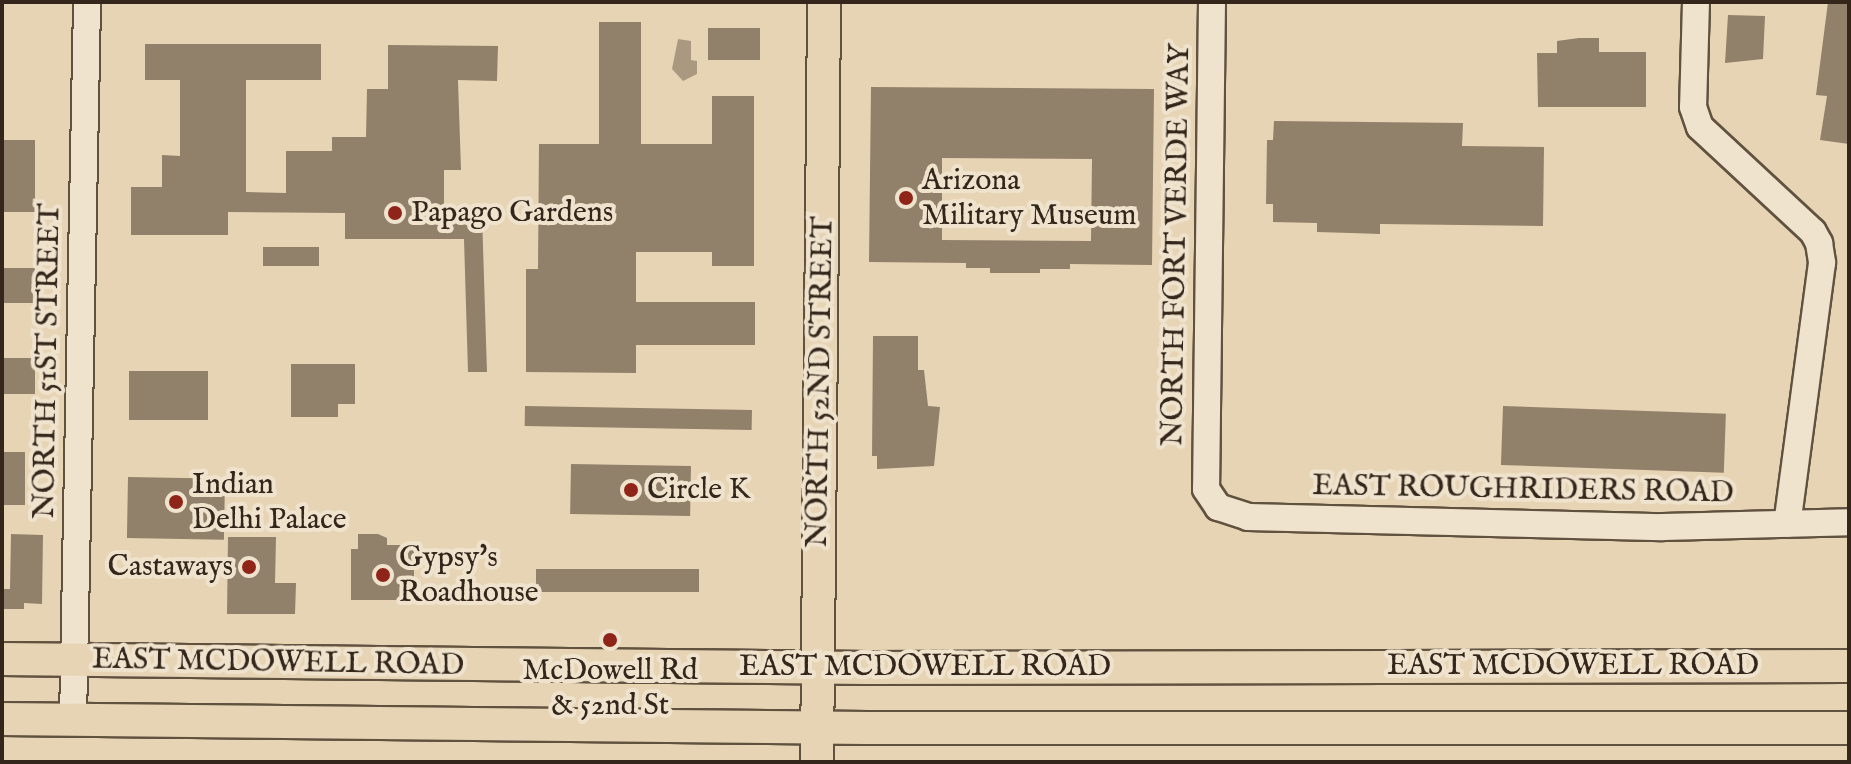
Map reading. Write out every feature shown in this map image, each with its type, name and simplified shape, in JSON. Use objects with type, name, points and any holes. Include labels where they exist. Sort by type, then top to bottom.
[{"type":"main road","name":"NORTH 52ND STREET","points":[[817,762],[824,2]]},
{"type":"main road","name":"EAST MCDOWELL ROAD","points":[[2,659],[818,668],[1849,666]]},
{"type":"main road","name":"EAST MCDOWELL ROAD","points":[[2,719],[817,728],[1849,728]]},
{"type":"street","name":"NORTH 51ST STREET","points":[[73,720],[87,2]]},
{"type":"street","name":"NORTH FORT VERDE WAY","points":[[1206,489],[1212,2]]},
{"type":"street","points":[[1696,2],[1693,107],[1700,127],[1813,232],[1819,243],[1822,263],[1787,524]]},
{"type":"street","name":"EAST ROUGHRIDERS ROAD","points":[[1206,489],[1218,507],[1248,517],[1663,527],[1849,522]]},
{"type":"shaded area","points":[[678,39],[691,41],[691,60],[697,61],[697,74],[683,81],[672,69]]},
{"type":"building","points":[[1828,2],[1849,2],[1849,144],[1820,140],[1827,96],[1816,95]]},
{"type":"building","points":[[1728,15],[1765,16],[1763,59],[1725,63]]},
{"type":"building","points":[[599,22],[641,22],[641,144],[712,144],[712,96],[754,96],[754,266],[712,266],[712,252],[636,252],[636,302],[755,302],[755,345],[636,345],[636,373],[526,372],[526,269],[538,269],[539,144],[599,144]]},
{"type":"building","points":[[708,28],[760,28],[760,60],[708,60]]},
{"type":"building","points":[[1599,38],[1599,52],[1646,52],[1646,107],[1538,107],[1537,53],[1557,53],[1557,41]]},
{"type":"building","points":[[145,44],[321,44],[321,80],[246,80],[246,192],[286,193],[286,151],[332,151],[332,137],[366,137],[367,89],[388,89],[388,45],[498,46],[497,81],[458,80],[461,170],[444,170],[444,217],[482,215],[487,372],[468,372],[464,239],[345,239],[345,213],[228,212],[228,235],[131,235],[131,187],[162,187],[162,155],[180,156],[180,80],[145,80]]},
{"type":"building","name":"Arizona Military Museum","points":[[871,87],[1154,89],[1152,265],[1070,264],[1070,269],[1040,269],[1040,273],[990,273],[990,268],[966,268],[966,263],[869,262]],"holes":[[[942,158],[1092,159],[1091,241],[942,240]]]},
{"type":"building","points":[[1274,121],[1463,123],[1462,146],[1544,147],[1543,226],[1380,224],[1380,234],[1317,232],[1317,223],[1273,222],[1273,204],[1266,204],[1267,140],[1273,140]]},
{"type":"building","points":[[2,140],[35,140],[35,212],[2,212]]},
{"type":"building","points":[[263,247],[319,247],[319,266],[263,266]]},
{"type":"building","points":[[2,268],[35,268],[35,303],[2,303]]},
{"type":"building","points":[[873,336],[918,336],[918,370],[924,370],[928,406],[940,407],[934,466],[877,469],[877,456],[872,456]]},
{"type":"building","points":[[2,358],[35,358],[35,394],[2,394]]},
{"type":"building","points":[[291,364],[355,364],[355,404],[338,404],[338,417],[291,417]]},
{"type":"building","points":[[129,371],[208,371],[208,420],[129,420]]},
{"type":"building","points":[[525,406],[752,410],[752,430],[525,426]]},
{"type":"building","points":[[1503,406],[1726,414],[1724,473],[1501,465]]},
{"type":"building","points":[[2,452],[25,452],[25,505],[2,505]]},
{"type":"building","name":"Circle K","points":[[571,464],[691,466],[690,516],[570,514]]},
{"type":"building","name":"Indian Delhi Palace","points":[[128,477],[225,479],[224,540],[127,538]]},
{"type":"building","points":[[11,534],[43,535],[42,604],[24,603],[24,609],[2,609],[2,589],[10,589]]},
{"type":"building","name":"Gypsy's Roadhouse","points":[[358,534],[378,534],[387,538],[387,545],[414,545],[414,600],[351,600],[351,549],[358,549]]},
{"type":"building","name":"Castaways","points":[[228,537],[276,537],[275,583],[296,583],[295,614],[227,614]]},
{"type":"building","name":"Circle K","points":[[536,569],[699,569],[699,592],[536,592]]},
{"type":"place","name":"Arizona Military Museum","points":[[906,198]]},
{"type":"place","name":"Papago Gardens","points":[[395,213]]},
{"type":"place","name":"Circle K","points":[[631,490]]},
{"type":"place","name":"Indian Delhi Palace","points":[[176,502]]},
{"type":"place","name":"Castaways","points":[[249,567]]},
{"type":"place","name":"Gypsy's Roadhouse","points":[[383,575]]},
{"type":"place","name":"McDowell Rd & 52nd St","points":[[610,640]]}]
